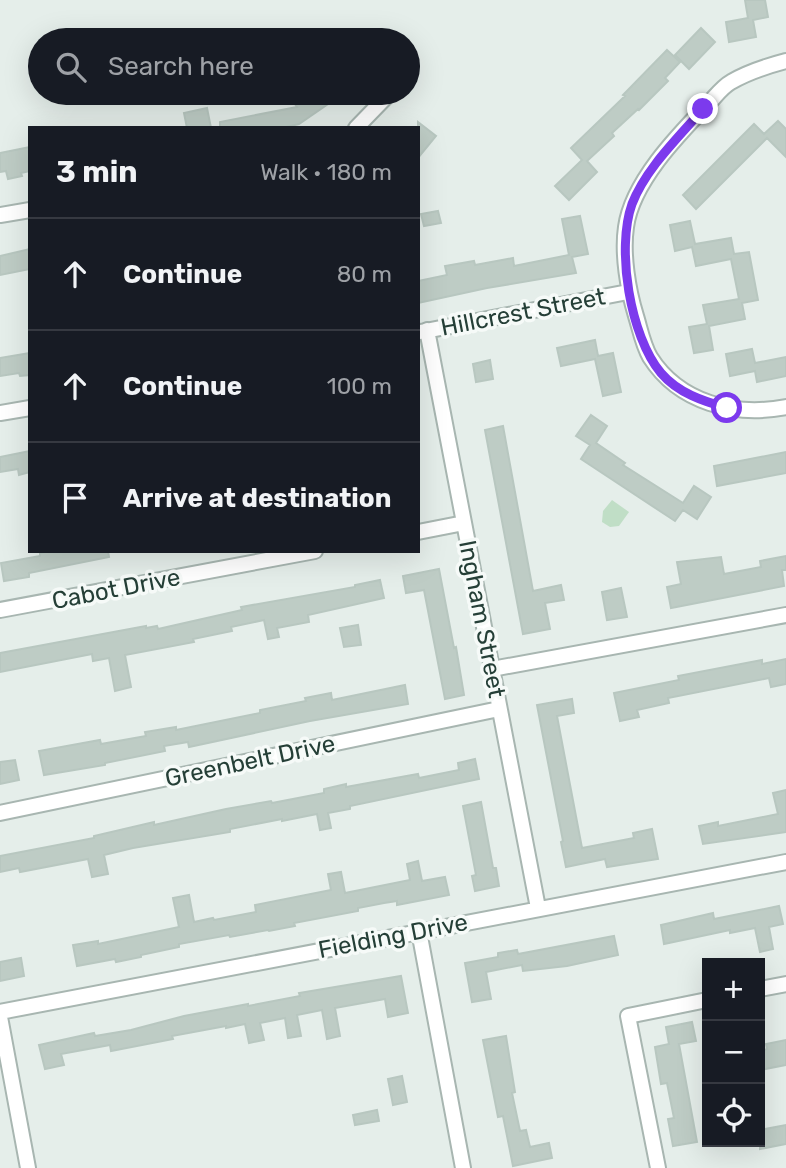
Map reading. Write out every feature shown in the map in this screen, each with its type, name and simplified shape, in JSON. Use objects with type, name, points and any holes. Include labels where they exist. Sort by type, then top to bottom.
[{"type":"street","points":[[786,61],[765,66],[729,82],[653,168],[633,201],[625,227],[628,292],[648,354],[663,375],[695,398],[727,408],[766,411],[786,407]]},
{"type":"street","points":[[358,126],[378,105]]},
{"type":"street","points":[[0,215],[28,210]]},
{"type":"street","name":"Hillcrest Street","points":[[422,331],[628,292]]},
{"type":"street","name":"Ingham Street","points":[[422,331],[464,523],[538,908]]},
{"type":"street","points":[[0,413],[28,408]]},
{"type":"street","points":[[420,532],[464,523]]},
{"type":"street","name":"Cabot Drive","points":[[0,610],[304,553]]},
{"type":"street","points":[[492,669],[786,615]]},
{"type":"street","name":"Greenbelt Drive","points":[[0,813],[499,709]]},
{"type":"street","name":"Fielding Drive","points":[[0,1015],[419,931],[786,862]]},
{"type":"street","points":[[419,931],[463,1168]]},
{"type":"street","points":[[765,988],[786,984]]},
{"type":"street","points":[[658,1168],[628,1016],[702,1001]]},
{"type":"street","points":[[0,1015],[29,1168]]},
{"type":"green space","points":[[612,500],[629,512],[619,526],[610,527],[602,522],[603,511]]},
{"type":"building","points":[[745,0],[765,0],[768,17],[753,20],[756,37],[729,42],[726,22],[748,18]]},
{"type":"building","points":[[701,28],[715,42],[689,69],[675,55]]},
{"type":"building","points":[[667,50],[680,62],[665,78],[668,81],[612,133],[614,136],[587,161],[597,172],[569,200],[555,186],[582,160],[571,148],[625,96],[623,95]]},
{"type":"building","points":[[296,105],[327,105],[299,124],[290,126],[220,126],[220,122],[297,107]]},
{"type":"building","points":[[207,108],[211,126],[187,126],[184,113]]},
{"type":"building","points":[[778,121],[786,129],[786,157],[767,138],[696,209],[683,195],[754,124],[764,134]]},
{"type":"building","points":[[418,122],[436,136],[420,156],[420,126]]},
{"type":"building","points":[[28,147],[28,171],[21,173],[22,176],[8,179],[6,171],[0,172],[0,153]]},
{"type":"building","points":[[438,211],[441,223],[424,226],[421,214]]},
{"type":"building","points":[[580,216],[588,254],[572,257],[576,273],[420,303],[420,281],[447,275],[445,266],[474,261],[475,265],[513,258],[514,266],[569,255],[562,219]]},
{"type":"building","points":[[690,221],[695,244],[731,238],[734,254],[749,252],[758,300],[742,303],[745,319],[709,326],[713,350],[694,353],[689,327],[707,324],[703,305],[739,299],[731,259],[696,266],[692,247],[675,251],[670,225]]},
{"type":"building","points":[[28,249],[28,269],[0,275],[0,256]]},
{"type":"building","points":[[595,340],[598,356],[613,353],[621,392],[603,396],[595,359],[561,366],[557,348]]},
{"type":"building","points":[[752,349],[755,363],[786,357],[786,376],[757,382],[755,371],[730,376],[726,354]]},
{"type":"building","points":[[28,353],[28,375],[20,376],[19,373],[0,376],[0,358]]},
{"type":"building","points":[[490,360],[493,379],[476,382],[473,364]]},
{"type":"building","points":[[591,415],[607,426],[596,443],[625,463],[623,465],[683,503],[694,486],[711,497],[697,519],[683,510],[675,521],[581,459],[590,445],[576,436]]},
{"type":"building","points":[[503,426],[533,591],[561,585],[564,600],[545,603],[550,629],[523,634],[485,430]]},
{"type":"building","points":[[28,451],[28,473],[19,475],[18,469],[0,472],[0,457]]},
{"type":"building","points":[[786,452],[786,473],[717,486],[714,466]]},
{"type":"building","points":[[40,553],[108,553],[109,557],[29,573],[29,577],[4,581],[1,563],[40,556]]},
{"type":"building","points":[[786,556],[786,570],[782,570],[784,586],[671,608],[667,587],[681,584],[677,562],[721,557],[724,574],[761,567],[760,561]]},
{"type":"building","points":[[439,569],[464,695],[445,699],[424,590],[406,593],[403,576]]},
{"type":"building","points":[[380,580],[384,598],[308,615],[309,622],[277,628],[279,637],[268,639],[264,620],[231,627],[232,631],[193,639],[194,642],[125,655],[131,687],[115,691],[109,658],[93,661],[92,654],[0,672],[0,653],[146,626],[157,626],[158,629],[242,610],[241,607],[355,587]]},
{"type":"building","points":[[621,588],[627,617],[607,620],[602,592]]},
{"type":"building","points":[[358,625],[361,645],[344,647],[340,628]]},
{"type":"building","points":[[786,659],[786,684],[771,687],[769,678],[668,698],[669,703],[637,710],[639,717],[620,721],[614,693],[679,680],[678,676],[762,660],[762,664]]},
{"type":"building","points":[[405,685],[408,704],[310,721],[189,747],[188,742],[164,746],[165,751],[44,775],[39,751],[100,740],[101,744],[146,736],[145,732],[176,727],[176,730],[260,713],[260,710],[331,693],[332,700]]},
{"type":"building","points":[[572,699],[574,713],[557,716],[582,848],[634,838],[633,833],[652,829],[658,859],[607,867],[605,859],[566,867],[537,705]]},
{"type":"building","points":[[475,759],[479,779],[328,813],[331,828],[320,830],[317,814],[133,848],[104,855],[108,874],[92,877],[88,859],[20,872],[19,868],[0,872],[0,856],[94,838],[154,822],[154,825],[226,809],[324,793],[324,789],[346,784],[346,787],[418,774],[419,778],[459,770],[458,763]]},
{"type":"building","points":[[15,760],[19,780],[0,784],[0,762]]},
{"type":"building","points":[[786,790],[786,832],[703,844],[699,826],[718,822],[718,826],[778,814],[773,793]]},
{"type":"building","points":[[481,802],[499,886],[475,891],[472,876],[476,875],[463,806]]},
{"type":"building","points":[[418,861],[422,881],[445,877],[449,895],[397,905],[397,901],[384,903],[358,908],[358,911],[294,923],[295,926],[179,944],[179,947],[141,957],[77,966],[73,945],[98,941],[98,944],[179,927],[173,898],[189,895],[194,922],[214,920],[256,912],[255,905],[331,890],[328,874],[341,872],[345,893],[410,880],[407,864]]},
{"type":"building","points":[[779,906],[783,924],[769,927],[773,949],[760,952],[755,928],[730,933],[730,930],[664,944],[661,925],[713,913],[714,919]]},
{"type":"building","points":[[614,936],[618,955],[567,966],[523,971],[522,965],[486,972],[491,999],[472,1002],[465,963],[498,957],[498,953],[517,950],[518,954]]},
{"type":"building","points":[[21,958],[24,976],[0,981],[0,962]]},
{"type":"building","points":[[401,976],[408,1013],[388,1017],[385,999],[335,1008],[340,1036],[327,1039],[322,1010],[297,1015],[301,1036],[288,1038],[285,1018],[260,1023],[264,1040],[249,1043],[245,1024],[226,1026],[111,1051],[110,1045],[61,1054],[64,1065],[45,1069],[39,1045],[94,1033],[95,1036],[131,1030],[184,1016],[300,996],[299,993]]},
{"type":"building","points":[[692,1022],[696,1041],[679,1044],[697,1142],[673,1146],[668,1119],[674,1118],[667,1083],[661,1084],[655,1047],[669,1044],[666,1027]]},
{"type":"building","points":[[506,1036],[515,1092],[512,1093],[520,1131],[526,1130],[530,1147],[549,1143],[552,1158],[513,1166],[503,1116],[498,1117],[483,1040]]},
{"type":"building","points":[[786,1040],[786,1065],[765,1069],[766,1044]]},
{"type":"building","points":[[402,1076],[407,1102],[393,1105],[388,1079]]},
{"type":"building","points":[[377,1110],[379,1121],[355,1125],[353,1115]]},
{"type":"building","points":[[786,1125],[786,1144],[760,1149],[765,1147],[765,1129]]},
{"type":"route","points":[[703,109],[653,168],[633,201],[625,227],[628,292],[648,354],[663,375],[695,398],[727,408]]}]
